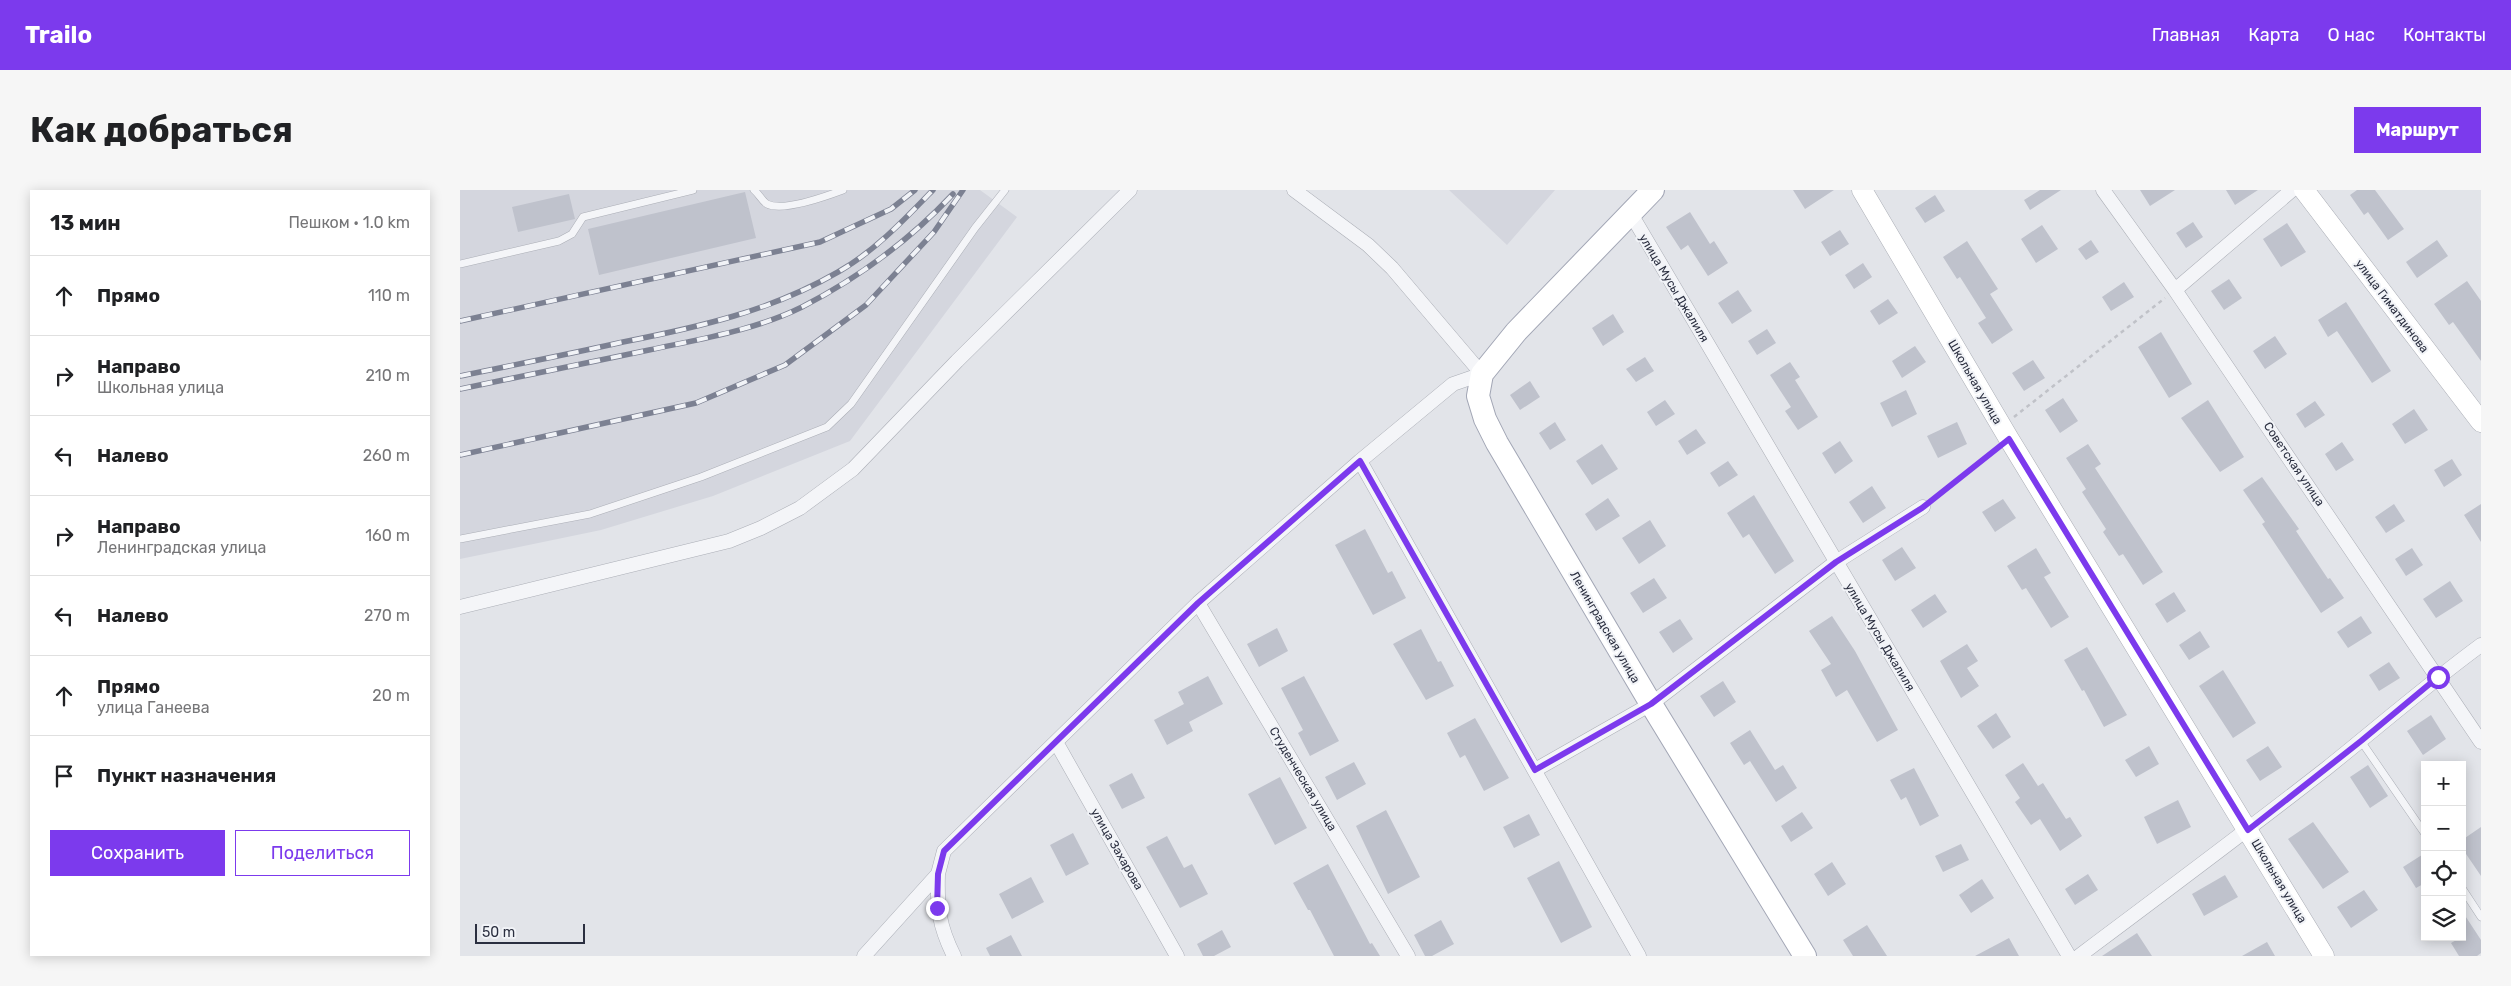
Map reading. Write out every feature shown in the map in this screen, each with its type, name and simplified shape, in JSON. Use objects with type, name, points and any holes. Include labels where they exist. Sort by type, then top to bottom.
[{"type":"main road","points":[[1480,385],[1516,332],[1653,190]]},
{"type":"main road","name":"Ленинградская улица","points":[[1480,385],[1485,419],[1497,443],[1651,704],[1805,956]]},
{"type":"street","points":[[460,607],[729,540],[761,528],[800,508],[853,469],[957,361],[1130,190]]},
{"type":"street","points":[[1294,190],[1368,245],[1392,268],[1480,385]]},
{"type":"street","name":"Школьная улица","points":[[1862,190],[2005,433],[2324,956]]},
{"type":"street","name":"Советская улица","points":[[2103,190],[2175,290],[2481,742]]},
{"type":"street","points":[[2175,290],[2292,190]]},
{"type":"street","name":"улица Гиматдинова","points":[[2304,190],[2481,422]]},
{"type":"street","name":"улица Мусы Джалиля","points":[[1631,214],[2069,956]]},
{"type":"street","points":[[954,956],[942,932],[937,908],[938,874],[944,851],[1198,603],[1360,461],[1453,384],[1480,385]]},
{"type":"street","points":[[1360,461],[1639,956]]},
{"type":"street","points":[[1535,770],[1651,704],[1836,562],[1922,508]]},
{"type":"street","name":"Студенческая улица","points":[[1198,603],[1408,956]]},
{"type":"street","points":[[2079,956],[2248,830],[2361,741],[2438,677],[2481,645]]},
{"type":"street","name":"улица Захарова","points":[[1056,742],[1177,956]]},
{"type":"street","points":[[864,956],[938,874]]},
{"type":"lane","points":[[460,264],[559,241],[572,234],[583,217],[692,190]]},
{"type":"lane","points":[[754,190],[765,203],[775,207],[843,190]]},
{"type":"lane","points":[[460,539],[590,514],[701,477],[827,428],[851,404],[975,228],[1005,190]]},
{"type":"lane","points":[[2361,741],[2421,828]]},
{"type":"lane","points":[[2466,894],[2481,917]]},
{"type":"path","points":[[1922,508],[2005,433],[2175,290]]},
{"type":"shaded area","points":[[460,190],[980,190],[1017,217],[850,441],[713,496],[601,530],[460,559]]},
{"type":"shaded area","points":[[1449,190],[1555,190],[1507,245]]},
{"type":"building","points":[[1793,190],[1834,190],[1805,209]]},
{"type":"building","points":[[2040,190],[2061,190],[2030,210],[2024,200]]},
{"type":"building","points":[[2140,190],[2175,190],[2150,206]]},
{"type":"building","points":[[2226,190],[2258,190],[2235,205]]},
{"type":"building","points":[[2357,190],[2375,190],[2404,229],[2388,240],[2368,212],[2364,215],[2350,195]]},
{"type":"building","points":[[745,192],[756,238],[599,275],[588,229]]},
{"type":"building","points":[[569,194],[575,219],[518,232],[512,207]]},
{"type":"building","points":[[1935,195],[1945,211],[1925,223],[1915,208]]},
{"type":"building","points":[[1690,212],[1710,244],[1714,241],[1728,263],[1708,276],[1688,245],[1681,250],[1666,227]]},
{"type":"building","points":[[2193,222],[2203,237],[2186,248],[2176,233]]},
{"type":"building","points":[[2287,223],[2306,252],[2281,267],[2263,239]]},
{"type":"building","points":[[2042,225],[2058,249],[2036,263],[2021,239]]},
{"type":"building","points":[[1840,230],[1849,244],[1830,256],[1821,242]]},
{"type":"building","points":[[2091,240],[2099,252],[2086,260],[2078,249]]},
{"type":"building","points":[[2437,240],[2448,256],[2417,278],[2406,262]]},
{"type":"building","points":[[1967,241],[1998,289],[1990,294],[2013,330],[1992,344],[1978,323],[1986,318],[1960,277],[1957,279],[1943,257]]},
{"type":"building","points":[[1863,263],[1872,277],[1854,289],[1845,275]]},
{"type":"building","points":[[2229,279],[2242,298],[2224,310],[2211,291]]},
{"type":"building","points":[[2467,281],[2481,301],[2481,361],[2453,322],[2449,325],[2434,304]]},
{"type":"building","points":[[2124,282],[2134,297],[2111,311],[2102,297]]},
{"type":"building","points":[[1738,290],[1752,311],[1732,324],[1718,303]]},
{"type":"building","points":[[1888,299],[1898,313],[1879,325],[1870,311]]},
{"type":"building","points":[[2346,302],[2391,371],[2372,383],[2337,331],[2328,337],[2318,320]]},
{"type":"building","points":[[1613,314],[1624,332],[1603,346],[1592,328]]},
{"type":"building","points":[[1767,329],[1776,343],[1757,355],[1748,341]]},
{"type":"building","points":[[2161,332],[2192,384],[2169,398],[2138,347]]},
{"type":"building","points":[[2275,336],[2287,354],[2265,369],[2253,351]]},
{"type":"building","points":[[1915,346],[1926,362],[1902,378],[1892,361]]},
{"type":"building","points":[[1645,357],[1654,371],[1636,382],[1626,369]]},
{"type":"building","points":[[2033,360],[2045,378],[2024,391],[2012,373]]},
{"type":"building","points":[[1790,362],[1800,377],[1795,380],[1818,417],[1798,430],[1785,411],[1791,407],[1770,375]]},
{"type":"building","points":[[1530,381],[1540,397],[1520,410],[1510,395]]},
{"type":"building","points":[[1906,390],[1917,414],[1892,427],[1880,403]]},
{"type":"building","points":[[2063,398],[2078,421],[2060,433],[2045,410]]},
{"type":"building","points":[[1665,400],[1675,414],[1656,426],[1647,412]]},
{"type":"building","points":[[2208,400],[2244,457],[2220,472],[2181,418]]},
{"type":"building","points":[[2315,401],[2325,415],[2305,428],[2296,414]]},
{"type":"building","points":[[2414,409],[2428,430],[2405,444],[2392,424]]},
{"type":"building","points":[[1555,422],[1566,440],[1550,450],[1539,433]]},
{"type":"building","points":[[1957,422],[1967,444],[1938,458],[1927,436]]},
{"type":"building","points":[[1696,429],[1706,443],[1687,455],[1678,441]]},
{"type":"building","points":[[1840,441],[1853,461],[1835,474],[1822,453]]},
{"type":"building","points":[[2342,442],[2354,460],[2336,471],[2325,454]]},
{"type":"building","points":[[1602,444],[1618,469],[1592,485],[1576,461]]},
{"type":"building","points":[[2088,444],[2101,464],[2095,468],[2163,572],[2143,585],[2123,554],[2119,556],[2103,532],[2106,529],[2082,492],[2086,489],[2066,458]]},
{"type":"building","points":[[2452,459],[2462,475],[2444,487],[2434,470]]},
{"type":"building","points":[[1728,461],[1738,475],[1719,487],[1710,473]]},
{"type":"building","points":[[2262,477],[2299,529],[2296,531],[2328,579],[2330,578],[2344,598],[2321,613],[2262,524],[2265,522],[2243,490]]},
{"type":"building","points":[[1872,486],[1886,508],[1863,523],[1849,502]]},
{"type":"building","points":[[1754,495],[1794,561],[1775,574],[1749,534],[1743,538],[1727,513]]},
{"type":"building","points":[[1608,498],[1620,516],[1596,531],[1585,514]]},
{"type":"building","points":[[2003,499],[2016,518],[1995,532],[1982,512]]},
{"type":"building","points":[[2394,504],[2405,521],[2386,533],[2375,517]]},
{"type":"building","points":[[2481,504],[2481,542],[2464,515]]},
{"type":"building","points":[[1650,520],[1666,546],[1639,564],[1622,538]]},
{"type":"building","points":[[1365,529],[1388,573],[1392,571],[1406,598],[1373,615],[1335,545]]},
{"type":"building","points":[[1902,547],[1916,568],[1895,581],[1882,560]]},
{"type":"building","points":[[2036,548],[2051,573],[2044,577],[2069,617],[2051,628],[2026,588],[2022,590],[2007,566]]},
{"type":"building","points":[[2412,548],[2423,565],[2406,576],[2395,559]]},
{"type":"building","points":[[1654,578],[1667,598],[1643,613],[1630,593]]},
{"type":"building","points":[[2450,581],[2463,601],[2436,618],[2423,599]]},
{"type":"building","points":[[2174,592],[2186,611],[2167,623],[2155,604]]},
{"type":"building","points":[[1935,594],[1947,612],[1923,628],[1911,610]]},
{"type":"building","points":[[1832,616],[1855,651],[1898,730],[1877,742],[1847,690],[1836,697],[1821,670],[1831,664],[1809,631]]},
{"type":"building","points":[[2361,616],[2372,633],[2348,648],[2337,632]]},
{"type":"building","points":[[1680,619],[1693,639],[1673,653],[1659,632]]},
{"type":"building","points":[[1277,628],[1288,651],[1259,667],[1247,644]]},
{"type":"building","points":[[1421,629],[1438,662],[1441,661],[1454,686],[1426,700],[1393,644]]},
{"type":"building","points":[[2200,631],[2210,647],[2189,660],[2179,645]]},
{"type":"building","points":[[1967,644],[1978,661],[1967,668],[1979,686],[1961,698],[1940,661]]},
{"type":"building","points":[[2087,647],[2127,715],[2104,727],[2084,690],[2082,691],[2064,660]]},
{"type":"building","points":[[2389,662],[2400,678],[2379,691],[2369,675]]},
{"type":"building","points":[[2223,670],[2256,723],[2233,738],[2199,686]]},
{"type":"building","points":[[1208,676],[1223,704],[1189,722],[1193,731],[1167,745],[1154,720],[1184,704],[1178,692]]},
{"type":"building","points":[[1304,676],[1339,741],[1310,756],[1298,733],[1303,730],[1281,688]]},
{"type":"building","points":[[1723,681],[1736,702],[1714,717],[1700,696]]},
{"type":"building","points":[[1996,713],[2011,737],[1993,749],[1977,726]]},
{"type":"building","points":[[2431,715],[2446,739],[2423,755],[2407,731]]},
{"type":"building","points":[[1475,718],[1509,778],[1484,791],[1465,755],[1460,758],[1447,733]]},
{"type":"building","points":[[1750,730],[1775,770],[1783,765],[1797,788],[1776,802],[1750,761],[1744,765],[1730,743]]},
{"type":"building","points":[[2149,746],[2159,764],[2136,777],[2125,760]]},
{"type":"building","points":[[2268,746],[2282,767],[2260,781],[2246,760]]},
{"type":"building","points":[[1354,762],[1366,784],[1337,800],[1325,777]]},
{"type":"building","points":[[2023,763],[2038,786],[2043,783],[2066,819],[2070,817],[2082,836],[2060,851],[2040,819],[2031,825],[2015,802],[2020,798],[2005,775]]},
{"type":"building","points":[[2368,765],[2388,796],[2370,808],[2350,777]]},
{"type":"building","points":[[1914,768],[1939,816],[1920,826],[1906,797],[1901,800],[1890,780]]},
{"type":"building","points":[[1132,773],[1145,798],[1122,809],[1109,785]]},
{"type":"building","points":[[1280,777],[1307,828],[1275,845],[1248,794]]},
{"type":"building","points":[[2178,800],[2191,827],[2157,844],[2144,817]]},
{"type":"building","points":[[1386,810],[1420,877],[1388,894],[1356,826]]},
{"type":"building","points":[[1802,812],[1813,828],[1791,842],[1781,826]]},
{"type":"building","points":[[1529,814],[1540,835],[1514,848],[1503,827]]},
{"type":"building","points":[[2313,822],[2349,872],[2323,889],[2288,839]]},
{"type":"building","points":[[2481,827],[2481,876],[2466,854],[2466,837]]},
{"type":"building","points":[[1073,833],[1089,864],[1066,876],[1050,845]]},
{"type":"building","points":[[1167,836],[1184,868],[1192,864],[1208,894],[1180,908],[1146,847]]},
{"type":"building","points":[[1961,844],[1969,860],[1943,872],[1935,856]]},
{"type":"building","points":[[2421,856],[2421,885],[2416,888],[2403,867]]},
{"type":"building","points":[[1559,861],[1592,927],[1561,943],[1527,878]]},
{"type":"building","points":[[1832,862],[1846,884],[1828,896],[1814,874]]},
{"type":"building","points":[[1328,864],[1370,944],[1372,943],[1380,956],[1334,956],[1310,910],[1308,910],[1293,883]]},
{"type":"building","points":[[2088,874],[2098,890],[2075,905],[2065,889]]},
{"type":"building","points":[[2225,875],[2238,897],[2204,916],[2192,894]]},
{"type":"building","points":[[1031,877],[1044,902],[1012,919],[999,894]]},
{"type":"building","points":[[1982,879],[1994,898],[1971,913],[1959,895]]},
{"type":"building","points":[[2364,890],[2378,910],[2351,928],[2337,907]]},
{"type":"building","points":[[2466,917],[2481,940],[2481,953],[2477,956],[2459,956],[2451,943],[2466,941]]},
{"type":"building","points":[[1441,920],[1454,944],[1432,956],[1425,956],[1414,935]]},
{"type":"building","points":[[1867,925],[1887,956],[1853,956],[1843,940]]},
{"type":"building","points":[[1222,930],[1231,947],[1214,956],[1203,956],[1197,944]]},
{"type":"building","points":[[2137,933],[2152,956],[2102,956]]},
{"type":"building","points":[[1011,935],[1022,956],[990,956],[986,948]]},
{"type":"building","points":[[2009,938],[2019,956],[1975,956]]},
{"type":"building","points":[[2267,942],[2275,956],[2242,956]]},
{"type":"railway","points":[[460,321],[820,242],[891,209],[915,190]]},
{"type":"railway","points":[[460,376],[707,324],[787,297],[813,286],[852,264],[911,213],[933,190]]},
{"type":"railway","points":[[460,455],[696,403],[785,365],[866,305],[934,232],[963,190]]},
{"type":"railway","points":[[460,389],[708,338],[747,328],[784,315],[823,296],[863,271],[919,227],[953,194]]},
{"type":"route","points":[[937,908],[938,874],[944,851],[1198,603],[1360,461],[1535,770],[1651,704],[1836,562],[1922,508],[2009,439],[2248,830],[2361,741],[2438,677]]}]
